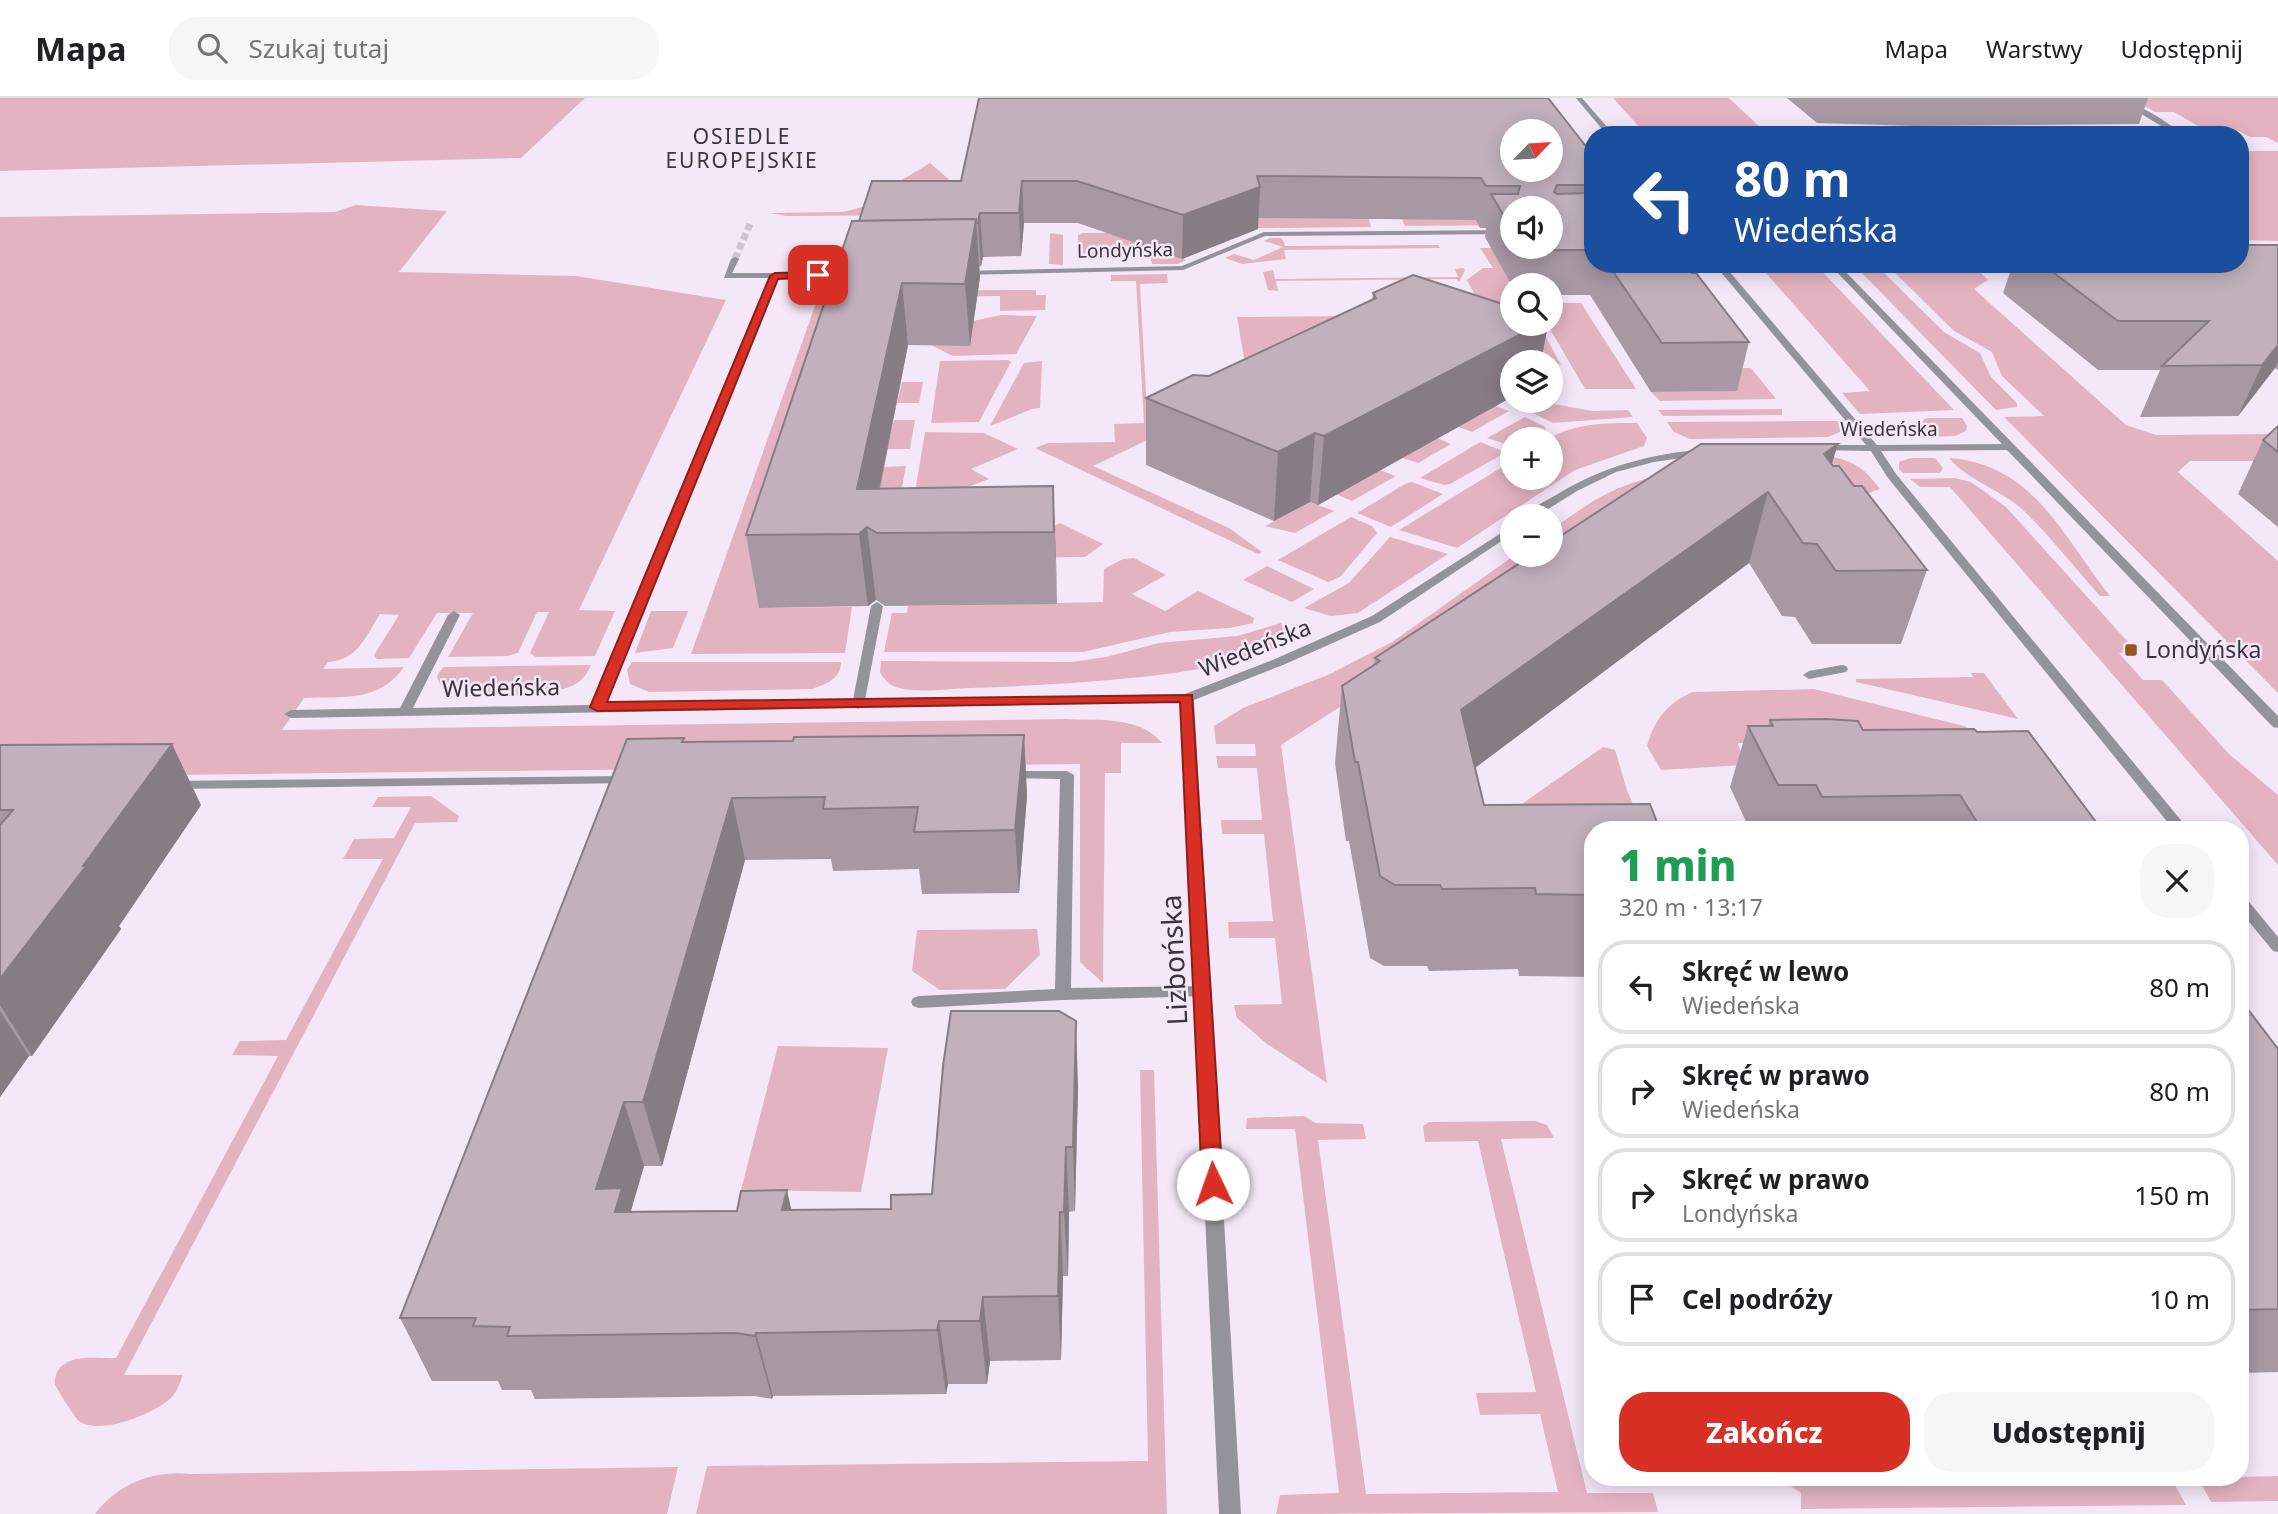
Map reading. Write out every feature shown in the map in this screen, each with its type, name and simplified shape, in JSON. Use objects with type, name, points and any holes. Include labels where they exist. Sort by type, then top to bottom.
[{"type":"street","points":[[1579,98],[1603,126]]},
{"type":"street","points":[[2108,98],[2132,106],[2166,126]]},
{"type":"street","name":"Londyńska","points":[[956,273],[1183,268],[1264,234],[1500,232]]},
{"type":"street","points":[[735,259],[727,276],[866,274]]},
{"type":"street","points":[[1726,273],[1874,448],[1892,476],[2175,821]]},
{"type":"street","points":[[1842,273],[2278,724]]},
{"type":"street","points":[[597,707],[775,276]]},
{"type":"street","name":"Wiedeńska","points":[[1802,449],[2011,447]]},
{"type":"street","points":[[1548,504],[1583,481],[1603,472],[1654,458],[1714,452]]},
{"type":"street","name":"Wiedeńska","points":[[291,714],[1187,698],[1268,667],[1376,620],[1500,537]]},
{"type":"street","points":[[858,705],[877,606]]},
{"type":"street","name":"Wiedeńska","points":[[405,711],[454,615]]},
{"type":"street","points":[[1809,675],[1842,670]]},
{"type":"street","name":"Lizbońska","points":[[1187,698],[1230,1514]]},
{"type":"street","points":[[996,775],[1067,775],[1063,994]]},
{"type":"street","points":[[162,785],[638,780]]},
{"type":"street","points":[[2249,912],[2278,947]]},
{"type":"street","points":[[919,1002],[1063,994],[1202,992]]},
{"type":"shaded area","points":[[0,98],[585,98],[521,158],[0,171]]},
{"type":"shaded area","points":[[1613,98],[1729,98],[1759,126],[1638,126]]},
{"type":"shaded area","points":[[2120,98],[2278,98],[2278,143],[2266,137],[2249,136],[2249,126],[2198,126],[2174,112],[2155,112]]},
{"type":"shaded area","points":[[2249,151],[2278,151],[2278,241],[2249,240]]},
{"type":"shaded area","points":[[930,163],[953,183],[934,215],[786,216],[770,213],[843,212],[874,204],[892,186]]},
{"type":"shaded area","points":[[355,205],[447,211],[399,272],[576,276],[726,300],[579,610],[615,611],[595,656],[536,657],[530,653],[549,612],[537,612],[518,653],[507,656],[448,657],[473,613],[437,613],[409,658],[377,659],[374,655],[399,615],[380,614],[354,652],[338,661],[328,662],[323,669],[404,667],[394,679],[383,687],[359,695],[304,698],[282,730],[1065,719],[1130,724],[1153,734],[1162,743],[1121,743],[1121,773],[1105,773],[1103,983],[1080,962],[1080,764],[0,777],[0,217],[335,212]]},
{"type":"shaded area","points":[[1500,216],[1500,225],[1405,226],[1401,217]]},
{"type":"shaded area","points":[[1368,217],[1371,227],[1258,228],[1255,218]]},
{"type":"shaded area","points":[[1239,232],[1160,251],[1186,260],[1178,264],[1152,264],[1150,255],[1078,256],[1078,235],[1082,233]]},
{"type":"shaded area","points":[[1050,233],[1063,235],[1063,265],[1049,264]]},
{"type":"shaded area","points":[[1282,238],[1285,246],[1438,245],[1440,248],[1284,250],[1286,259],[1242,264],[1225,258],[1234,254],[1254,260],[1283,247],[1264,241]]},
{"type":"shaded area","points":[[1480,248],[1500,248],[1500,259],[1506,259],[1506,273],[1500,273],[1500,334],[1489,321],[1467,280],[1483,268],[1493,268]]},
{"type":"shaded area","points":[[2249,265],[2278,269],[2249,269]]},
{"type":"shaded area","points":[[1455,269],[1465,270],[1459,282],[1457,279],[1276,281],[1278,291],[1268,290],[1263,272],[1273,270],[1275,279],[1458,277]]},
{"type":"shaded area","points":[[1766,273],[1824,273],[1954,410],[1860,414],[1842,393],[1870,391]]},
{"type":"shaded area","points":[[1862,273],[1884,273],[1944,332],[1980,353],[1991,377],[2017,403],[2017,407],[1996,410]]},
{"type":"shaded area","points":[[1895,273],[1981,273],[1988,280],[1974,289],[2126,425],[2156,435],[2278,434],[2278,461],[2190,461],[2178,472],[2278,561],[2278,693],[2004,417],[2044,416],[2002,376],[1992,352],[1954,331]]},
{"type":"shaded area","points":[[1167,274],[1168,283],[1140,284],[1147,411],[1164,432],[1093,466],[1229,528],[1262,552],[1258,554],[1035,448],[1048,443],[1115,442],[1114,424],[1144,423],[1136,281],[1111,281],[1111,275]]},
{"type":"shaded area","points":[[1036,290],[1036,295],[1046,295],[1045,310],[1000,311],[1000,296],[886,297],[849,291]]},
{"type":"shaded area","points":[[820,292],[854,308],[760,608],[852,607],[845,653],[691,654]]},
{"type":"shaded area","points":[[1563,303],[1581,303],[1636,389],[1585,389],[1554,336],[1563,336]]},
{"type":"shaded area","points":[[1001,315],[1037,316],[1016,354],[953,356],[931,345],[970,345],[973,321]]},
{"type":"shaded area","points":[[1452,315],[1251,399],[1237,317]]},
{"type":"shaded area","points":[[1502,336],[1545,336],[1553,350],[1514,350]]},
{"type":"shaded area","points":[[940,361],[1011,362],[979,422],[931,423]]},
{"type":"shaded area","points":[[1042,361],[1040,408],[990,426],[1024,363]]},
{"type":"shaded area","points":[[1712,368],[1751,368],[1776,399],[1660,401],[1651,392],[1716,391]]},
{"type":"shaded area","points":[[902,382],[923,382],[919,403],[897,403]]},
{"type":"shaded area","points":[[1487,403],[1500,408],[1500,413],[1505,413],[1472,432],[1450,424]]},
{"type":"shaded area","points":[[1563,406],[1593,411],[1628,410],[1633,417],[1553,423],[1533,413],[1563,413]]},
{"type":"shaded area","points":[[1782,409],[1782,415],[1663,416],[1658,410]]},
{"type":"shaded area","points":[[1525,417],[1544,427],[1507,427]]},
{"type":"shaded area","points":[[1927,418],[1962,418],[1967,426],[1966,431],[1955,436],[1929,437],[1918,423]]},
{"type":"shaded area","points":[[894,420],[915,420],[910,449],[887,449]]},
{"type":"shaded area","points":[[1837,421],[1841,425],[1840,432],[1828,437],[1690,439],[1674,432],[1667,422]]},
{"type":"shaded area","points":[[1637,423],[1647,438],[1644,446],[1575,470],[1563,478],[1563,432],[1591,425]]},
{"type":"shaded area","points":[[1500,431],[1500,442],[1487,438]]},
{"type":"shaded area","points":[[925,432],[984,433],[1018,449],[971,469],[989,479],[965,488],[909,528]]},
{"type":"shaded area","points":[[1428,434],[1451,444],[1418,463],[1403,458]]},
{"type":"shaded area","points":[[1480,442],[1500,450],[1500,456],[1450,484],[1444,485],[1420,478]]},
{"type":"shaded area","points":[[1833,457],[1860,468],[1880,489],[1869,493],[1745,496],[1391,674],[1281,745],[1327,1083],[1267,1044],[1237,1018],[1234,1005],[1282,1004],[1275,938],[1229,938],[1228,922],[1273,921],[1264,834],[1222,834],[1221,820],[1262,820],[1257,768],[1218,768],[1216,756],[1256,756],[1255,744],[1216,744],[1214,726],[1243,708],[1330,674],[1392,642],[1500,566],[1563,567],[1563,522],[1614,490],[1674,472],[1754,462]]},
{"type":"shaded area","points":[[1910,458],[1935,458],[1943,468],[1940,473],[1903,473],[1899,469],[1899,462]]},
{"type":"shaded area","points":[[1949,458],[1978,463],[2003,474],[2025,489],[2061,528],[2110,596],[2100,596],[2024,511],[1966,473]]},
{"type":"shaded area","points":[[906,466],[901,493],[878,493],[884,467]]},
{"type":"shaded area","points":[[1372,467],[1396,476],[1352,501],[1329,491]]},
{"type":"shaded area","points":[[1500,468],[1500,490],[1545,490],[1524,504],[1500,504],[1500,520],[1457,548],[1399,530]]},
{"type":"shaded area","points":[[1955,478],[1971,482],[2006,507],[2137,652],[2119,653],[2143,680],[2162,680],[2229,754],[2278,795],[2278,865],[2249,832],[2249,821],[2240,821],[1950,487],[1920,487],[1910,479]]},
{"type":"shaded area","points":[[1412,482],[1443,494],[1391,527],[1357,513],[1405,484]]},
{"type":"shaded area","points":[[1310,502],[1334,511],[1295,533],[1265,526]]},
{"type":"shaded area","points":[[1351,517],[1372,526],[1377,533],[1340,577],[1328,582],[1278,560]]},
{"type":"shaded area","points":[[1060,523],[1103,544],[1085,557],[1003,558],[1024,539]]},
{"type":"shaded area","points":[[1390,537],[1448,554],[1358,613],[1331,616],[1304,608],[1349,583]]},
{"type":"shaded area","points":[[1134,558],[1166,575],[1132,594],[1165,611],[1198,591],[1254,618],[1253,623],[1230,628],[1170,632],[1083,652],[884,652],[892,613],[907,613],[908,606],[1103,602],[1104,569],[1123,559]]},
{"type":"shaded area","points":[[1267,566],[1314,589],[1292,602],[1243,580]]},
{"type":"shaded area","points":[[651,611],[688,611],[673,648],[635,653]]},
{"type":"shaded area","points":[[1281,623],[1288,634],[1272,649],[1239,661],[1140,677],[925,690],[896,687],[883,678],[880,672],[881,661],[1071,662],[1106,657],[1159,643],[1237,636]]},
{"type":"shaded area","points":[[632,662],[841,662],[836,677],[812,689],[649,692],[630,684],[627,670]]},
{"type":"shaded area","points":[[591,665],[580,681],[564,689],[512,696],[475,696],[450,692],[441,686],[437,676],[443,667]]},
{"type":"shaded area","points":[[1971,673],[1984,673],[2018,719],[1856,682],[1856,679],[1973,677]]},
{"type":"shaded area","points":[[1814,689],[1964,726],[1973,731],[1827,742],[1738,743],[1744,765],[1661,770],[1647,746],[1663,713],[1676,701],[1693,692]]},
{"type":"shaded area","points":[[1603,747],[1615,750],[1639,818],[1627,821],[1584,821],[1584,829],[1505,816]]},
{"type":"shaded area","points":[[431,796],[459,816],[457,822],[415,823],[124,1375],[183,1375],[176,1390],[162,1405],[139,1417],[99,1426],[79,1421],[55,1384],[58,1371],[75,1359],[116,1358],[278,1056],[232,1055],[240,1041],[286,1040],[383,859],[343,859],[354,839],[394,838],[411,807],[372,807],[378,797]]},
{"type":"shaded area","points":[[1037,929],[1040,955],[1005,989],[940,990],[912,971],[917,930]]},
{"type":"shaded area","points":[[778,1046],[888,1048],[861,1192],[741,1190]]},
{"type":"shaded area","points":[[1140,1070],[1154,1070],[1167,1514],[696,1514],[707,1466],[1148,1461]]},
{"type":"shaded area","points":[[1304,1116],[1316,1123],[1363,1124],[1366,1139],[1318,1140],[1366,1494],[1558,1492],[1540,1414],[1480,1415],[1476,1393],[1536,1392],[1478,1141],[1425,1142],[1423,1126],[1429,1122],[1535,1121],[1547,1125],[1554,1138],[1501,1139],[1584,1486],[1587,1493],[1653,1493],[1658,1512],[1276,1514],[1280,1495],[1339,1493],[1295,1129],[1246,1129],[1247,1118]]},
{"type":"shaded area","points":[[678,1467],[667,1514],[95,1514],[125,1487],[163,1474]]},
{"type":"shaded area","points":[[2278,1476],[2278,1501],[2211,1502],[2202,1486],[2249,1486],[2249,1477]]},
{"type":"shaded area","points":[[1790,1486],[2175,1486],[2186,1505],[1801,1509],[1801,1493]]},
{"type":"building","points":[[979,98],[1548,98],[1584,144],[1584,185],[1557,185],[1554,192],[1584,193],[1584,250],[1563,250],[1563,196],[1500,196],[1500,209],[1491,194],[1518,194],[1520,186],[1486,186],[1481,178],[1257,176],[1260,187],[1183,215],[1077,181],[1022,181],[1019,213],[980,213],[978,223],[976,219],[859,221],[872,181],[961,181]]},
{"type":"building","points":[[976,219],[965,284],[902,283],[857,489],[1053,486],[1054,532],[877,533],[867,527],[859,534],[746,535],[852,221]]},
{"type":"building","points":[[2249,245],[2278,245],[2278,345],[2262,365],[2162,366],[2209,321],[2118,321],[2054,273],[2249,273]]},
{"type":"building","points":[[1614,273],[1696,273],[1749,342],[1662,343]]},
{"type":"building","points":[[1413,275],[1500,303],[1500,336],[1517,336],[1324,436],[1315,433],[1278,452],[1146,398],[1193,375],[1209,376],[1376,298],[1373,293]]},
{"type":"building","points":[[2278,426],[2278,452],[2263,440]]},
{"type":"building","points":[[1701,444],[1838,444],[1824,454],[1833,466],[1839,466],[1854,486],[1862,486],[1927,570],[1836,571],[1817,544],[1803,543],[1768,492],[1461,710],[1484,805],[1650,804],[1657,821],[1584,821],[1584,895],[1536,894],[1535,888],[1442,889],[1440,885],[1395,885],[1380,876],[1358,762],[1355,762],[1342,686],[1380,661],[1375,658],[1514,567],[1563,567],[1563,534]]},
{"type":"building","points":[[1770,720],[1858,721],[1863,730],[2028,731],[2095,821],[1976,821],[1960,795],[1822,797],[1816,785],[1778,785],[1748,726],[1773,726]]},
{"type":"building","points":[[1024,735],[1015,830],[914,832],[918,807],[823,809],[825,797],[732,798],[643,1102],[624,1102],[596,1189],[622,1188],[615,1212],[737,1211],[741,1191],[787,1190],[782,1210],[891,1209],[891,1195],[932,1194],[943,1066],[951,1011],[1059,1011],[1076,1021],[1073,1147],[1066,1147],[1064,1212],[1060,1212],[1058,1296],[983,1297],[980,1321],[939,1321],[937,1330],[756,1333],[755,1336],[736,1333],[507,1336],[510,1327],[473,1326],[476,1318],[400,1318],[627,739],[684,738],[682,742],[793,741],[794,737]]},
{"type":"building","points":[[172,744],[83,866],[86,866],[0,979],[0,825],[13,810],[0,810],[0,745]]},
{"type":"building","points":[[2249,1011],[2278,1049],[2278,1309],[2249,1310]]},
{"type":"tunnel","points":[[735,259],[750,224]]},
{"type":"place","name":"Londyńska","points":[[2131,650]]},
{"type":"district","name":"OSIEDLE EUROPEJSKIE","points":[[742,149]]},
{"type":"route","points":[[818,275],[775,276],[597,707],[1187,698],[1213,1184]]}]
